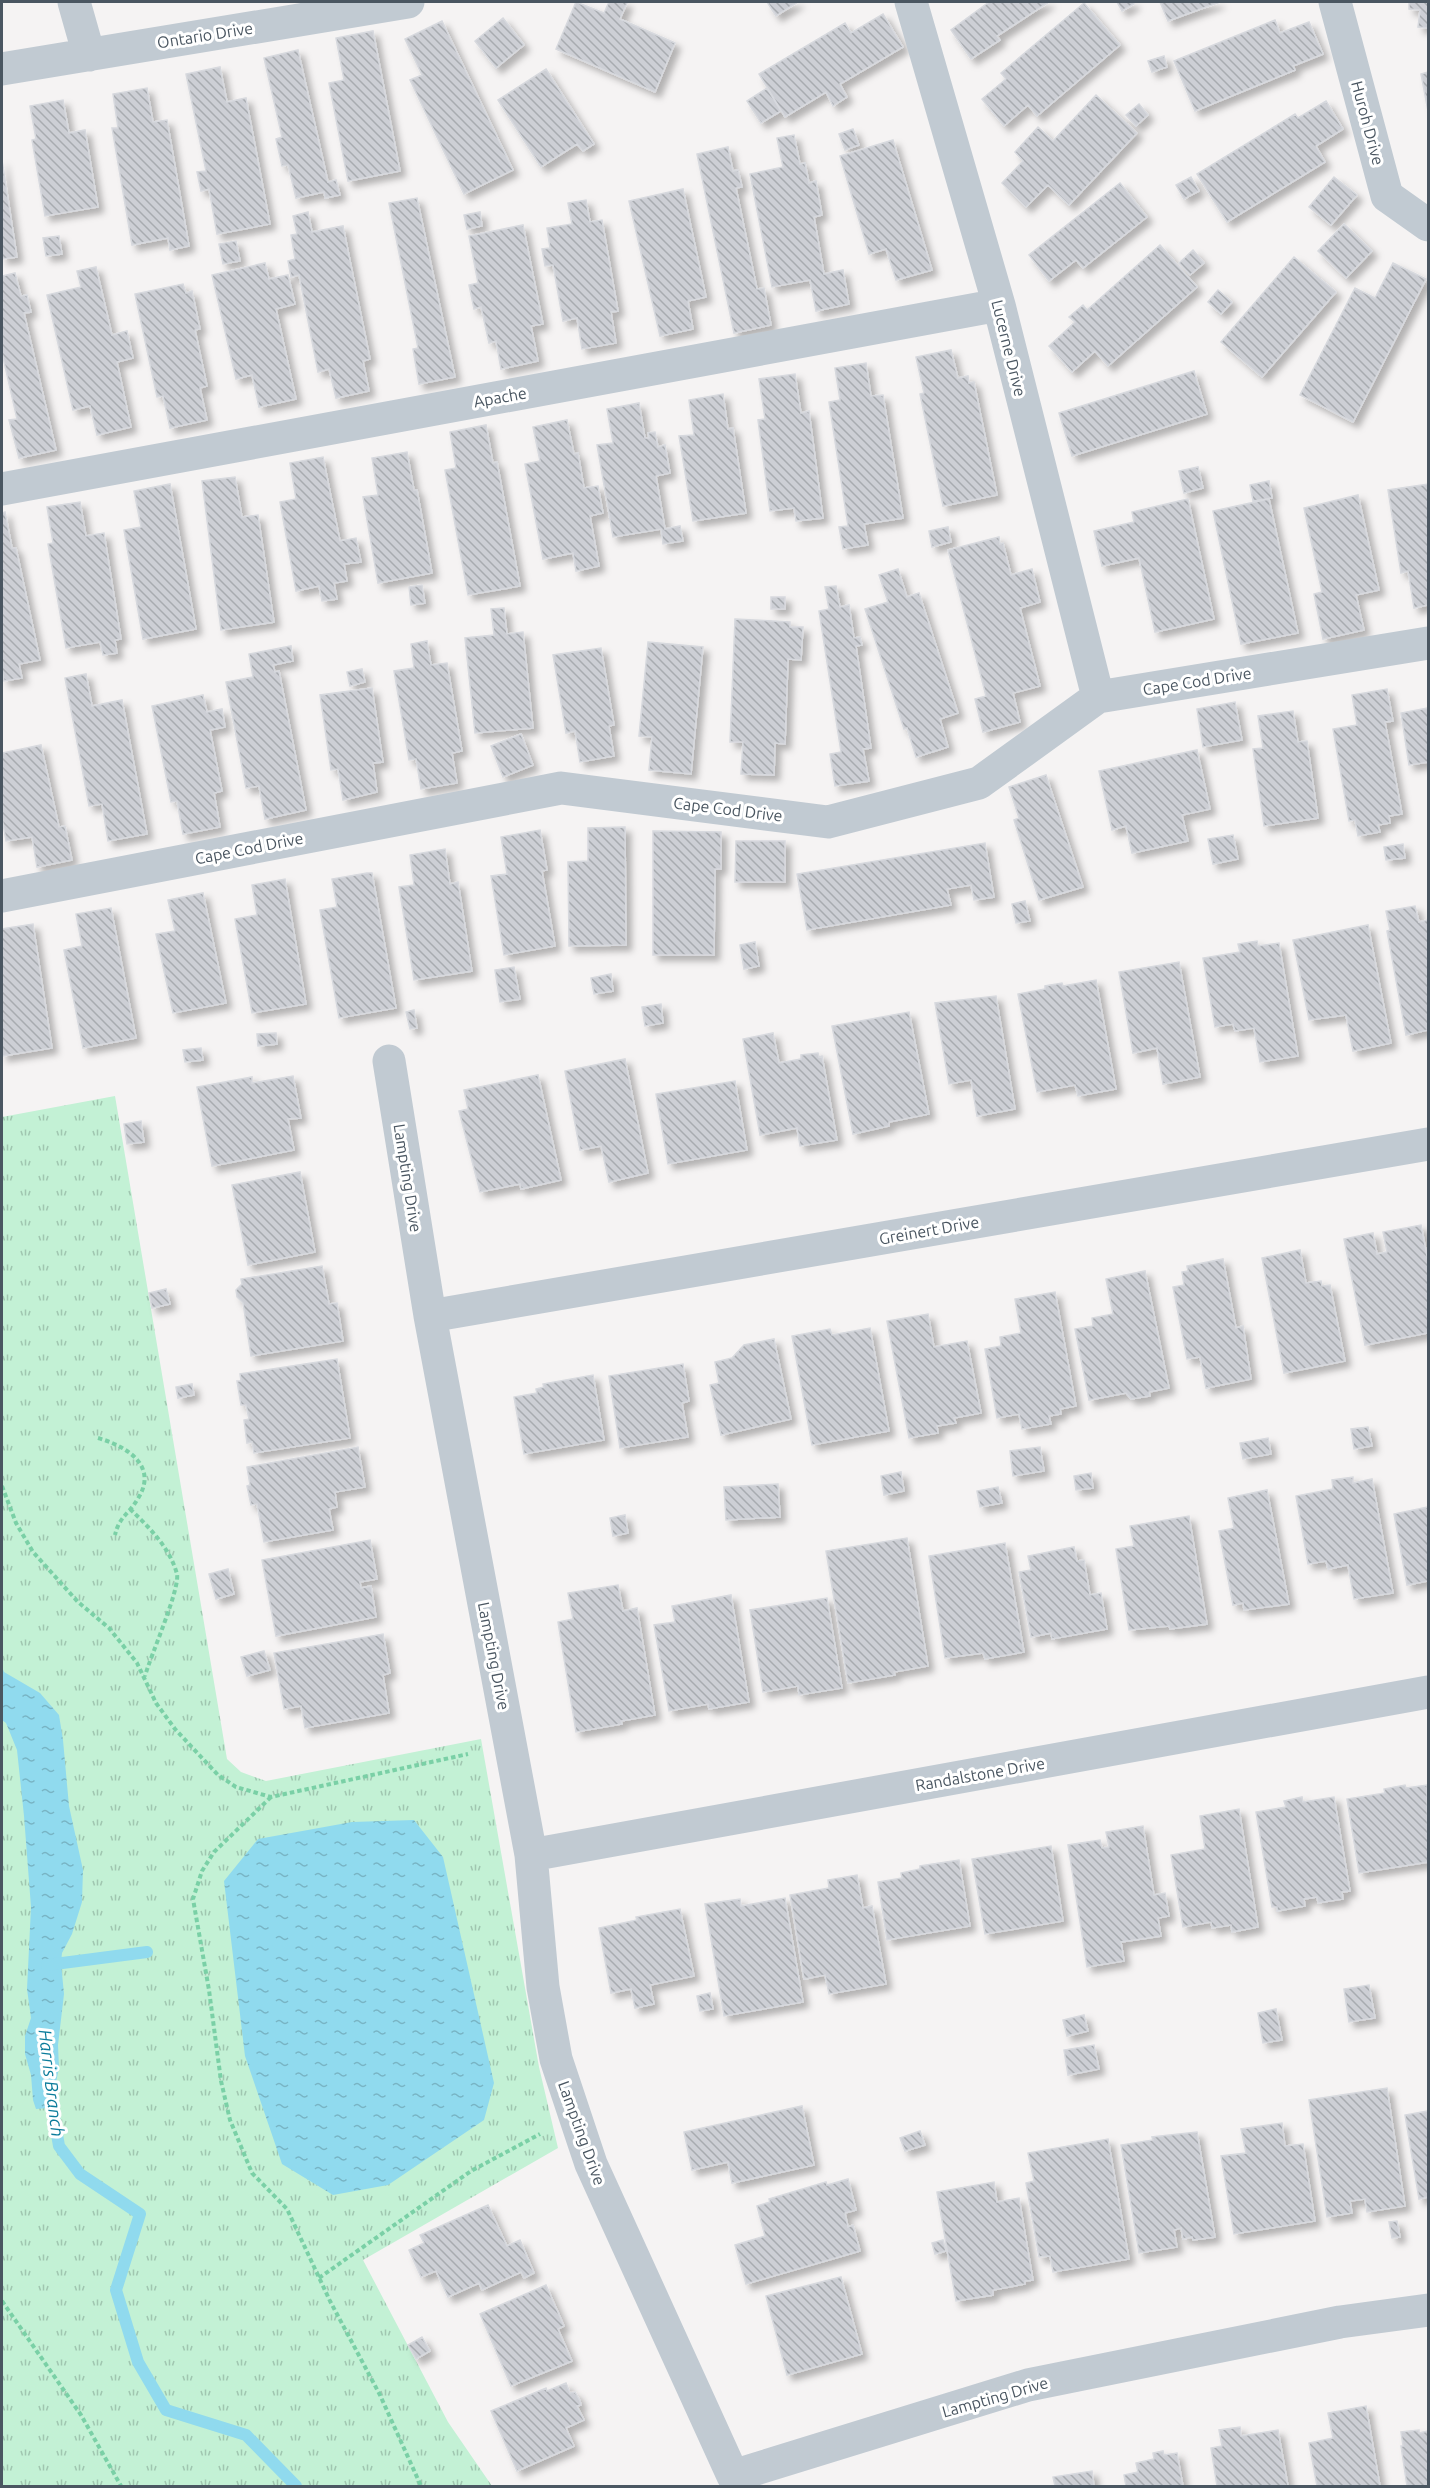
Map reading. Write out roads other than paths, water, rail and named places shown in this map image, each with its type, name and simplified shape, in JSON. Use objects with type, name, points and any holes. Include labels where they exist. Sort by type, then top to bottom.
[{"type":"street","points":[[74,2],[89,55]]},
{"type":"street","name":"Ontario Drive","points":[[2,69],[408,2]]},
{"type":"street","name":"Lucerne Drive","points":[[911,2],[999,305],[1098,697]]},
{"type":"street","name":"Huroh Drive","points":[[1335,2],[1387,196],[1428,225]]},
{"type":"street","name":"Apache","points":[[2,489],[999,305]]},
{"type":"street","name":"Cape Cod Drive","points":[[2,896],[561,788],[828,822],[979,783],[1098,697],[1428,643]]},
{"type":"street","name":"Lampting Drive","points":[[388,1061],[430,1316],[531,1855],[543,1987],[556,2059],[591,2164],[733,2476],[1028,2385],[1340,2322],[1428,2310]]},
{"type":"street","name":"Greinert Drive","points":[[430,1316],[1428,1144]]},
{"type":"street","name":"Randalstone Drive","points":[[531,1855],[1428,1692]]},
{"type":"water","points":[[2,1667],[4,1672],[40,1693],[59,1715],[69,1806],[83,1870],[82,1902],[72,1934],[62,1953],[64,1994],[58,2045],[59,2068],[55,2087],[59,2107],[36,2109],[25,2054],[25,2036],[31,2018],[27,1989],[31,1907],[17,1750],[6,1723],[2,1720]]},
{"type":"water","points":[[414,1820],[443,1857],[494,2083],[484,2120],[388,2185],[333,2195],[282,2164],[245,2056],[224,1881],[258,1839],[352,1822]]},
{"type":"waterway","points":[[47,1965],[147,1952]]},
{"type":"waterway","name":"Harris Branch","points":[[50,2094],[59,2146],[80,2174],[140,2214],[116,2290],[138,2362],[166,2410],[246,2435],[296,2486]]}]
